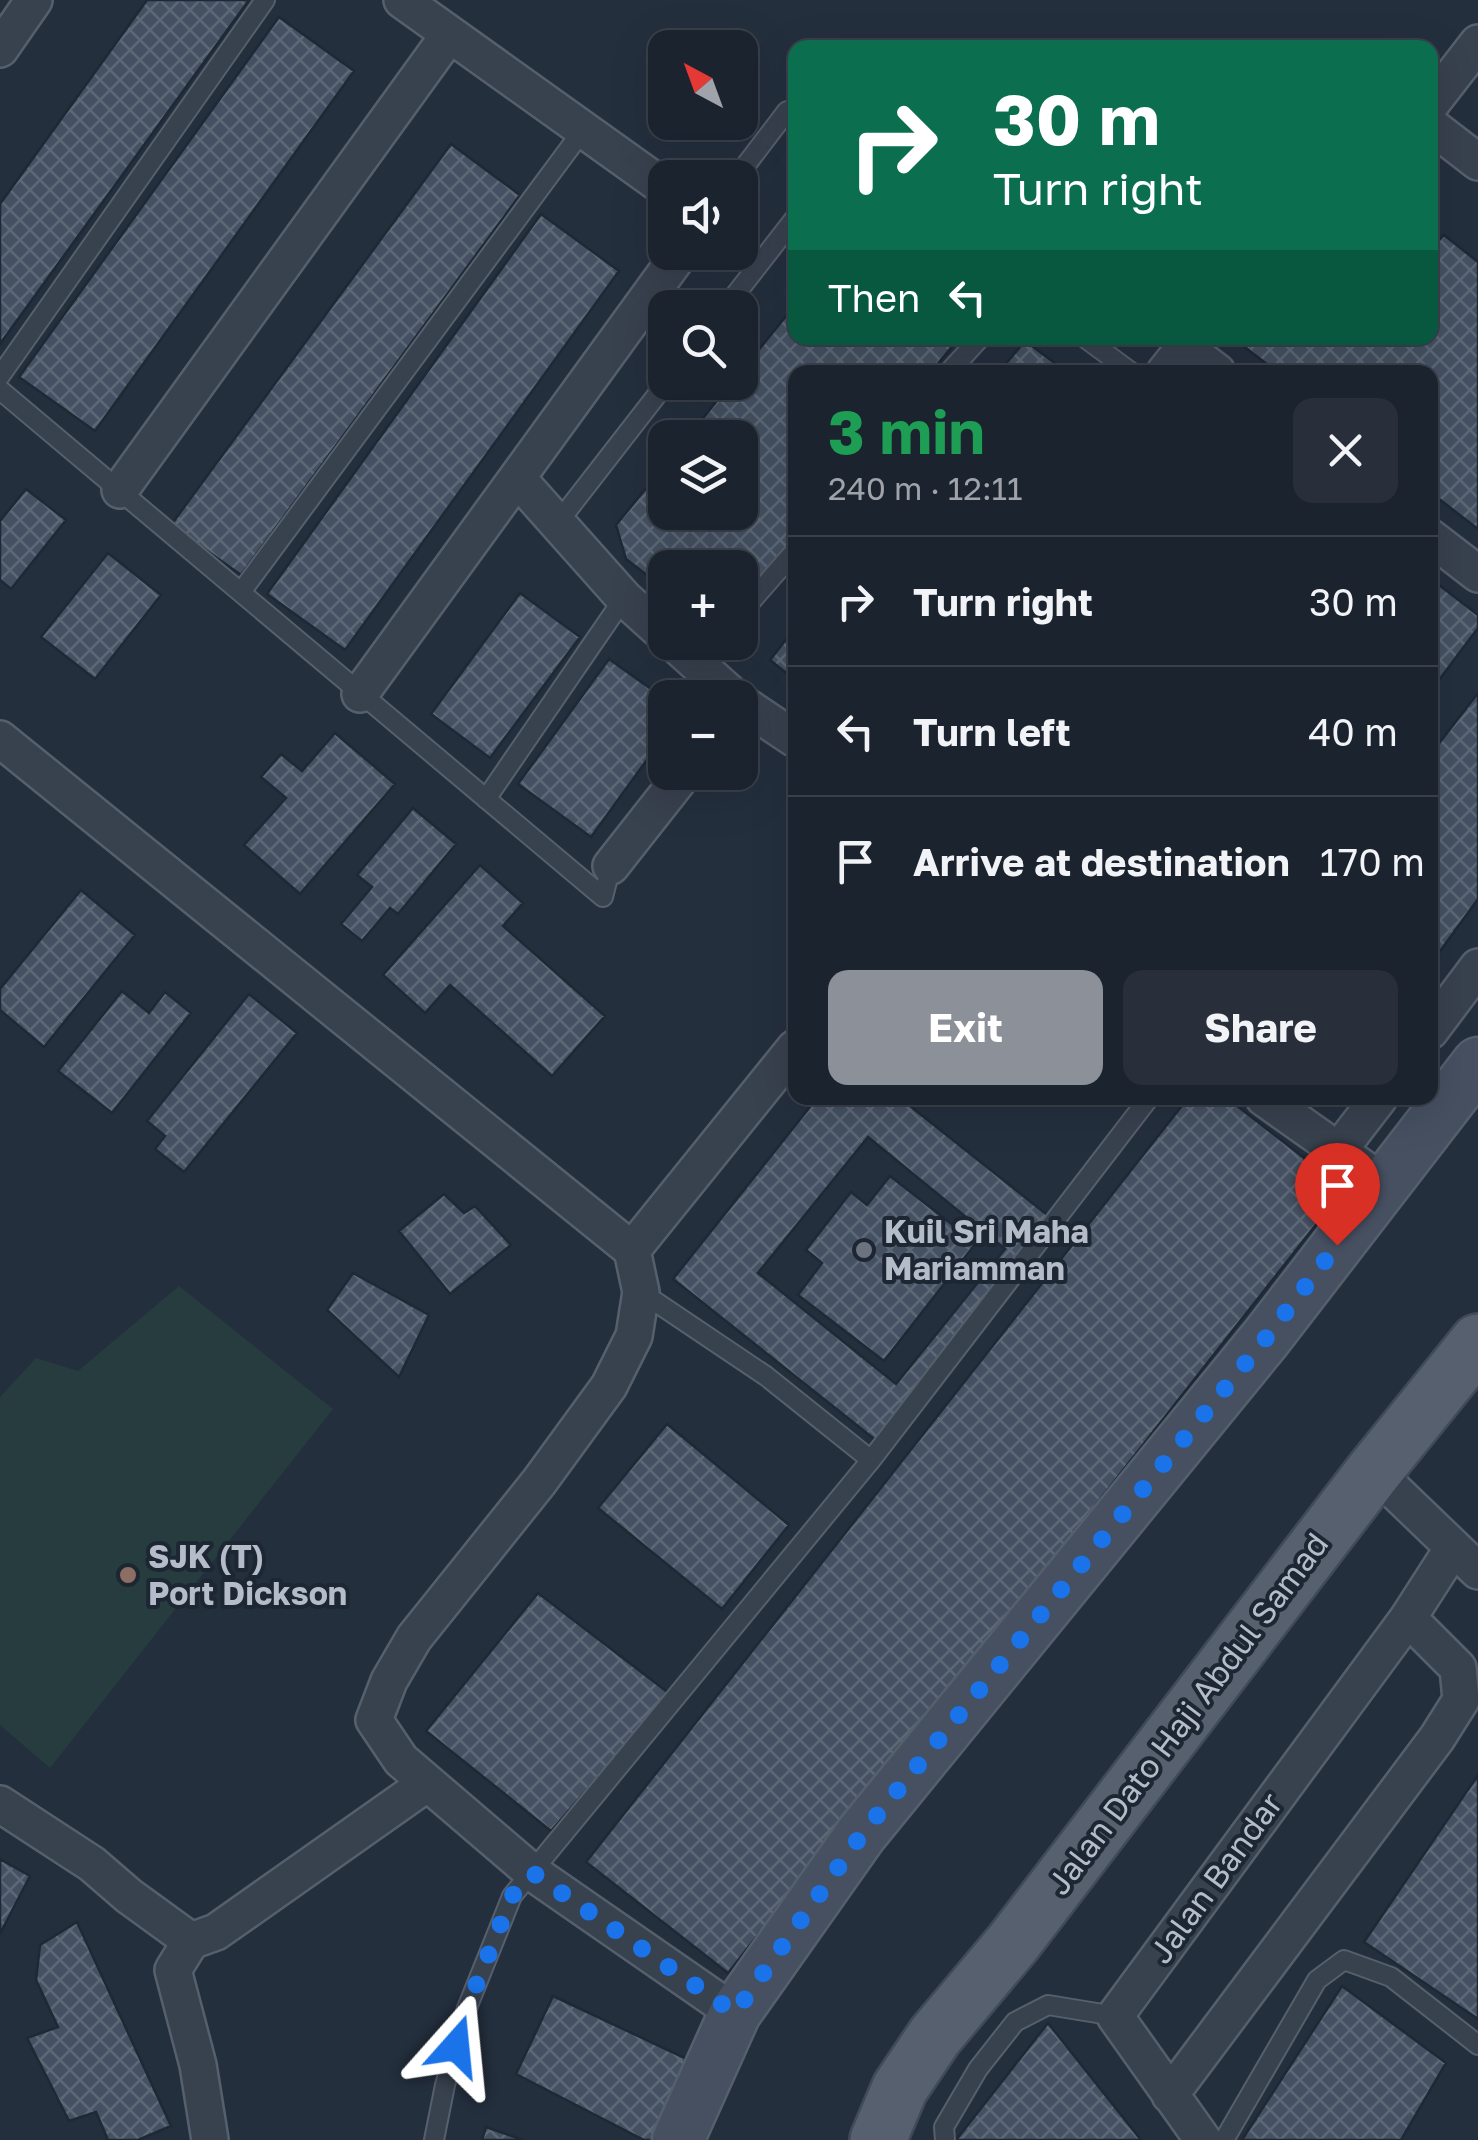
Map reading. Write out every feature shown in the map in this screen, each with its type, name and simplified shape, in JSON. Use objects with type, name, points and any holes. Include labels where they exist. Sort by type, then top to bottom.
[{"type":"main road","name":"Jalan Dato Haji Abdul Samad","points":[[878,2140],[901,2114],[935,2036],[1012,1943],[1478,1342]]},
{"type":"street","points":[[0,49],[34,0]]},
{"type":"street","points":[[402,0],[648,176]]},
{"type":"street","points":[[120,490],[449,36]]},
{"type":"street","points":[[1438,95],[1478,43]]},
{"type":"street","points":[[1438,131],[1478,162]]},
{"type":"street","points":[[360,694],[668,270]]},
{"type":"street","points":[[1181,352],[1204,365]]},
{"type":"street","points":[[518,479],[556,525],[648,620]]},
{"type":"street","points":[[1438,543],[1478,574]]},
{"type":"street","points":[[704,660],[721,680]]},
{"type":"street","points":[[758,714],[788,734]]},
{"type":"street","points":[[0,739],[632,1250],[641,1292],[634,1336],[609,1386],[539,1482],[414,1638],[388,1681],[374,1720],[401,1760],[533,1873],[735,2013]]},
{"type":"street","points":[[612,866],[671,790]]},
{"type":"street","points":[[1438,1020],[1478,968]]},
{"type":"street","points":[[632,1250],[788,1057]]},
{"type":"street","points":[[678,2140],[735,2013],[862,1834],[1266,1338],[1478,1063]]},
{"type":"street","points":[[1274,1105],[1384,1183]]},
{"type":"street","points":[[1339,1150],[1374,1105]]},
{"type":"street","points":[[1374,1472],[1466,1560]]},
{"type":"street","name":"Jalan Bandar","points":[[1115,2016],[1408,1618],[1466,1560]]},
{"type":"street","points":[[1170,2094],[1437,1738],[1461,1700],[1458,1668],[1408,1618]]},
{"type":"street","points":[[210,2140],[198,2064],[173,1970],[192,1940],[216,1932],[426,1784]]},
{"type":"street","points":[[0,1804],[92,1864],[129,1896],[192,1940]]},
{"type":"street","points":[[1115,2016],[1203,2140]]},
{"type":"lane","points":[[0,376],[264,0]]},
{"type":"lane","points":[[750,160],[788,111]]},
{"type":"lane","points":[[241,592],[583,130]]},
{"type":"lane","points":[[739,290],[788,227]]},
{"type":"lane","points":[[955,365],[974,345]]},
{"type":"lane","points":[[1093,345],[1121,365]]},
{"type":"lane","points":[[0,390],[603,897],[612,866]]},
{"type":"lane","points":[[556,525],[653,400]]},
{"type":"lane","points":[[758,593],[788,558]]},
{"type":"lane","points":[[486,799],[624,598]]},
{"type":"lane","points":[[434,2140],[467,2008],[512,1896],[871,1460],[1143,1105]]},
{"type":"lane","points":[[641,1292],[766,1376],[871,1460]]},
{"type":"lane","points":[[1224,2140],[1317,1980],[1344,1960],[1390,1977],[1478,2045]]},
{"type":"lane","points":[[945,2140],[944,2127],[978,2068],[1015,2022],[1048,2005],[1115,2016]]},
{"type":"green space","points":[[179,1286],[333,1409],[50,1768],[0,1725],[0,1397],[36,1358],[78,1371]]},
{"type":"building","points":[[147,0],[249,0],[0,344],[0,204]]},
{"type":"building","points":[[279,17],[354,71],[95,431],[19,377]]},
{"type":"building","points":[[451,144],[520,195],[241,575],[171,525]]},
{"type":"building","points":[[541,214],[619,271],[345,650],[267,594]]},
{"type":"building","points":[[1444,235],[1478,262],[1478,529],[1438,498],[1438,365],[1268,365],[1242,345],[1438,345],[1438,241]]},
{"type":"building","points":[[788,314],[788,345],[953,345],[937,365],[788,365],[788,549],[758,585],[758,550],[648,550],[648,576],[626,559],[616,525],[648,486],[648,530],[758,530],[758,420],[701,420],[718,400],[758,400],[758,351]]},
{"type":"building","points":[[1022,345],[1030,345],[1058,365],[1005,365]]},
{"type":"building","points":[[26,489],[66,520],[11,589],[0,580],[0,521]]},
{"type":"building","points":[[108,553],[161,595],[95,679],[41,637]]},
{"type":"building","points":[[1438,584],[1478,615],[1478,628],[1438,681]]},
{"type":"building","points":[[520,593],[580,637],[490,758],[431,714]]},
{"type":"building","points":[[788,637],[788,674],[770,660]]},
{"type":"building","points":[[609,659],[648,687],[648,758],[591,837],[518,784]]},
{"type":"building","points":[[1478,693],[1478,899],[1438,954],[1438,745]]},
{"type":"building","points":[[335,733],[395,784],[300,894],[244,845],[286,798],[261,777],[281,754],[302,771]]},
{"type":"building","points":[[413,808],[456,844],[398,914],[390,908],[362,941],[341,924],[372,887],[357,875]]},
{"type":"building","points":[[480,865],[523,903],[503,926],[605,1016],[552,1076],[450,985],[425,1013],[383,975]]},
{"type":"building","points":[[81,890],[135,935],[44,1047],[0,1010],[0,989]]},
{"type":"building","points":[[122,991],[149,1013],[165,992],[191,1013],[112,1113],[58,1071]]},
{"type":"building","points":[[249,994],[297,1033],[184,1172],[155,1149],[165,1136],[147,1121]]},
{"type":"building","points":[[811,1105],[909,1105],[1055,1221],[878,1442],[673,1279]],"holes":[[[868,1137],[1005,1249],[896,1384],[758,1273]]]},
{"type":"building","points":[[1182,1105],[1236,1105],[1344,1189],[728,1973],[586,1862]]},
{"type":"building","points":[[890,1176],[976,1243],[884,1361],[798,1295],[822,1263],[806,1250],[851,1192],[867,1205]]},
{"type":"building","points":[[444,1194],[464,1213],[475,1206],[511,1245],[450,1294],[399,1231]]},
{"type":"building","points":[[353,1273],[429,1315],[399,1377],[327,1310]]},
{"type":"building","points":[[667,1424],[789,1525],[722,1609],[598,1508]]},
{"type":"building","points":[[538,1593],[670,1694],[551,1831],[426,1731]]},
{"type":"building","points":[[1478,1775],[1478,2019],[1364,1942]]},
{"type":"building","points":[[0,1859],[30,1876],[0,1934]]},
{"type":"building","points":[[77,1922],[171,2126],[138,2140],[108,2140],[96,2112],[69,2121],[27,2038],[58,2027],[36,1980],[40,1945]]},
{"type":"building","points":[[1342,1986],[1446,2063],[1401,2140],[1242,2140]]},
{"type":"building","points":[[553,1996],[689,2060],[657,2140],[644,2140],[516,2074]]},
{"type":"building","points":[[1048,2023],[1141,2140],[956,2140]]},
{"type":"building","points":[[486,2127],[523,2140],[482,2140]]},
{"type":"place","name":"Kuil Sri Maha Mariamman","points":[[864,1250]]},
{"type":"place","name":"SJK (T) Port Dickson","points":[[128,1575]]},
{"type":"route","points":[[456,2046],[512,1896],[533,1873],[735,2013],[862,1834],[1266,1338],[1337,1245]]}]
